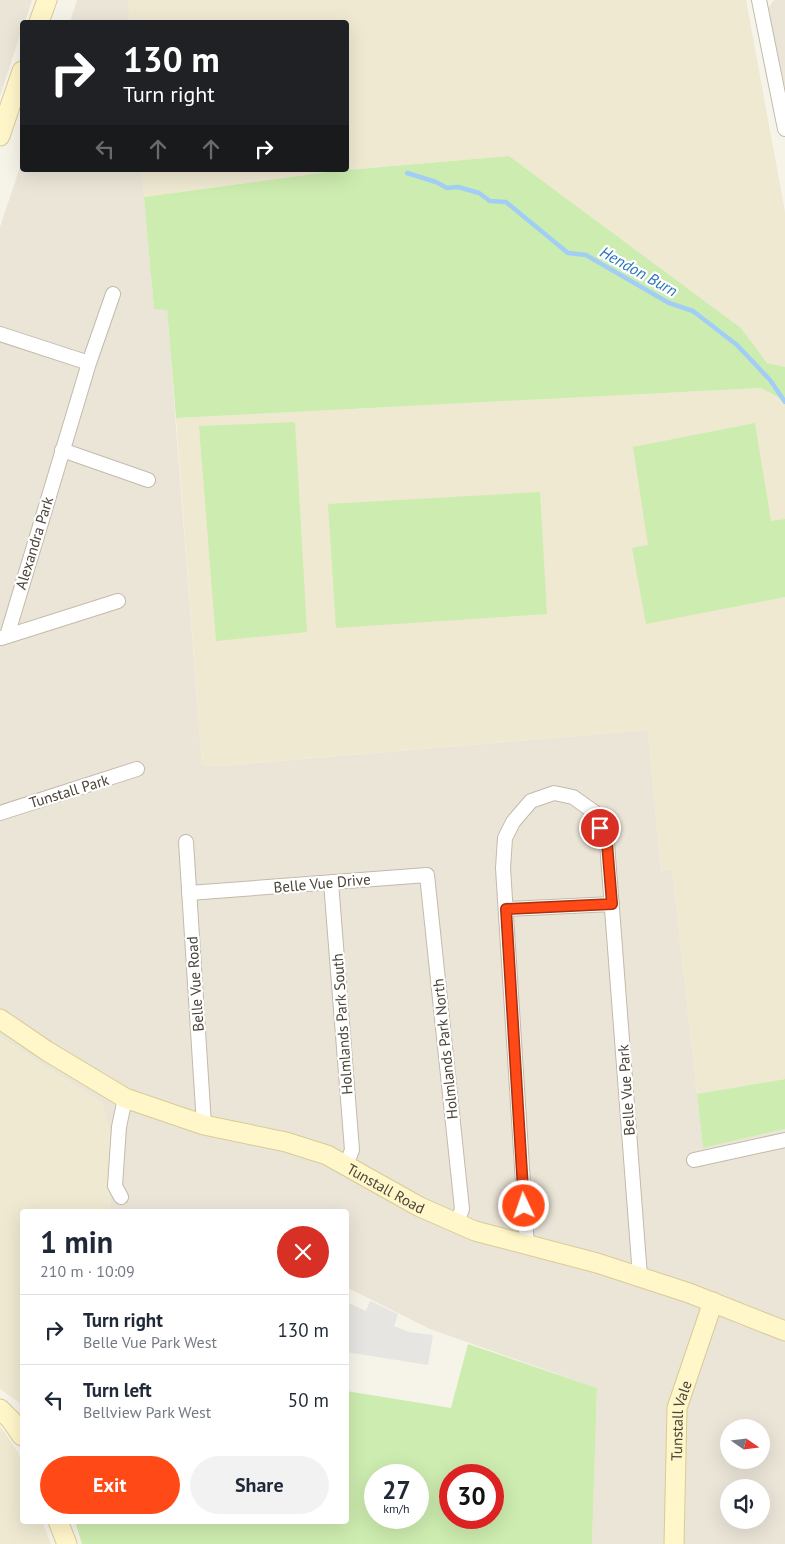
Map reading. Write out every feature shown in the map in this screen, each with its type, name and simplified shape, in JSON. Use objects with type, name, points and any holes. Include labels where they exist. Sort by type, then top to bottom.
[{"type":"street","points":[[40,20],[47,0]]},
{"type":"street","points":[[759,0],[783,111],[785,130]]},
{"type":"street","points":[[0,136],[20,77]]},
{"type":"street","name":"Alexandra Park","points":[[3,637],[112,294]]},
{"type":"street","points":[[0,334],[89,363]]},
{"type":"street","points":[[62,450],[148,480]]},
{"type":"street","name":"Alexandra Park","points":[[3,637],[118,600]]},
{"type":"street","name":"Tunstall Park","points":[[0,813],[137,770]]},
{"type":"street","points":[[506,909],[612,904],[607,843],[594,812],[573,797],[554,793],[531,801],[513,822],[505,838],[502,868],[527,1246]]},
{"type":"street","name":"Belle Vue Road","points":[[186,842],[204,1125]]},
{"type":"street","name":"Belle Vue Drive","points":[[189,893],[427,874]]},
{"type":"street","name":"Holmlands Park North","points":[[427,874],[462,1209],[457,1223]]},
{"type":"street","name":"Holmlands Park South","points":[[332,882],[352,1150],[346,1165]]},
{"type":"street","name":"Belle Vue Park","points":[[612,904],[640,1276]]},
{"type":"street","name":"Tunstall Road","points":[[0,1019],[126,1098],[204,1125],[286,1142],[327,1156],[420,1207],[475,1231],[640,1276],[713,1302],[785,1332]]},
{"type":"street","points":[[122,1197],[115,1186],[119,1127],[126,1098]]},
{"type":"street","points":[[694,1160],[785,1140]]},
{"type":"street","name":"Tunstall Vale","points":[[674,1544],[676,1408],[713,1302]]},
{"type":"street","points":[[0,1408],[12,1420],[20,1433]]},
{"type":"street","points":[[59,1524],[67,1544]]},
{"type":"shaded area","points":[[0,0],[32,0],[26,20],[20,20],[20,35],[0,96]]},
{"type":"shaded area","points":[[77,0],[128,0],[130,20],[71,20]]},
{"type":"shaded area","points":[[128,0],[746,0],[785,212],[785,367],[767,363],[741,328],[509,156],[349,170],[349,20],[130,20]]},
{"type":"shaded area","points":[[774,0],[785,0],[785,94],[768,8]]},
{"type":"shaded area","points":[[20,167],[20,172],[142,172],[154,309],[167,309],[202,765],[222,766],[648,730],[661,871],[672,869],[703,1148],[785,1129],[785,1544],[592,1544],[597,1388],[430,1329],[349,1288],[349,1209],[110,1209],[110,1133],[102,1103],[0,1037],[0,227]]},
{"type":"shaded area","points":[[142,172],[328,172],[144,197]]},
{"type":"shaded area","points":[[761,388],[785,401],[785,1079],[697,1094],[672,869],[661,871],[648,730],[222,766],[202,765],[176,418]]},
{"type":"shaded area","points":[[0,1037],[102,1103],[110,1133],[110,1209],[20,1209],[20,1403],[0,1389]]},
{"type":"shaded area","points":[[370,1301],[398,1314],[394,1326],[409,1332],[433,1335],[428,1365],[349,1352],[349,1303],[366,1311]]},
{"type":"shaded area","points":[[0,1426],[18,1452],[20,1459],[20,1524],[43,1524],[51,1544],[0,1544]]},
{"type":"green space","points":[[509,156],[741,328],[767,363],[785,367],[785,401],[761,388],[176,418],[167,310],[154,309],[144,197],[328,172],[349,172],[349,170]]},
{"type":"green space","points":[[295,422],[307,632],[216,641],[199,426]]},
{"type":"green space","points":[[755,423],[771,521],[785,519],[785,597],[646,624],[632,548],[648,545],[633,447]]},
{"type":"green space","points":[[540,492],[547,614],[336,628],[328,504]]},
{"type":"green space","points":[[785,1079],[785,1129],[703,1148],[697,1094]]},
{"type":"green space","points":[[468,1344],[597,1388],[592,1544],[82,1544],[76,1524],[349,1524],[349,1391],[451,1408]]},
{"type":"waterway","name":"Hendon Burn","points":[[407,173],[436,182],[447,188],[458,187],[479,193],[490,201],[506,202],[568,253],[586,255],[669,303],[693,311],[737,345],[770,380],[785,402]]},
{"type":"route","points":[[524,1206],[506,909],[612,904],[607,843],[600,828]]}]
